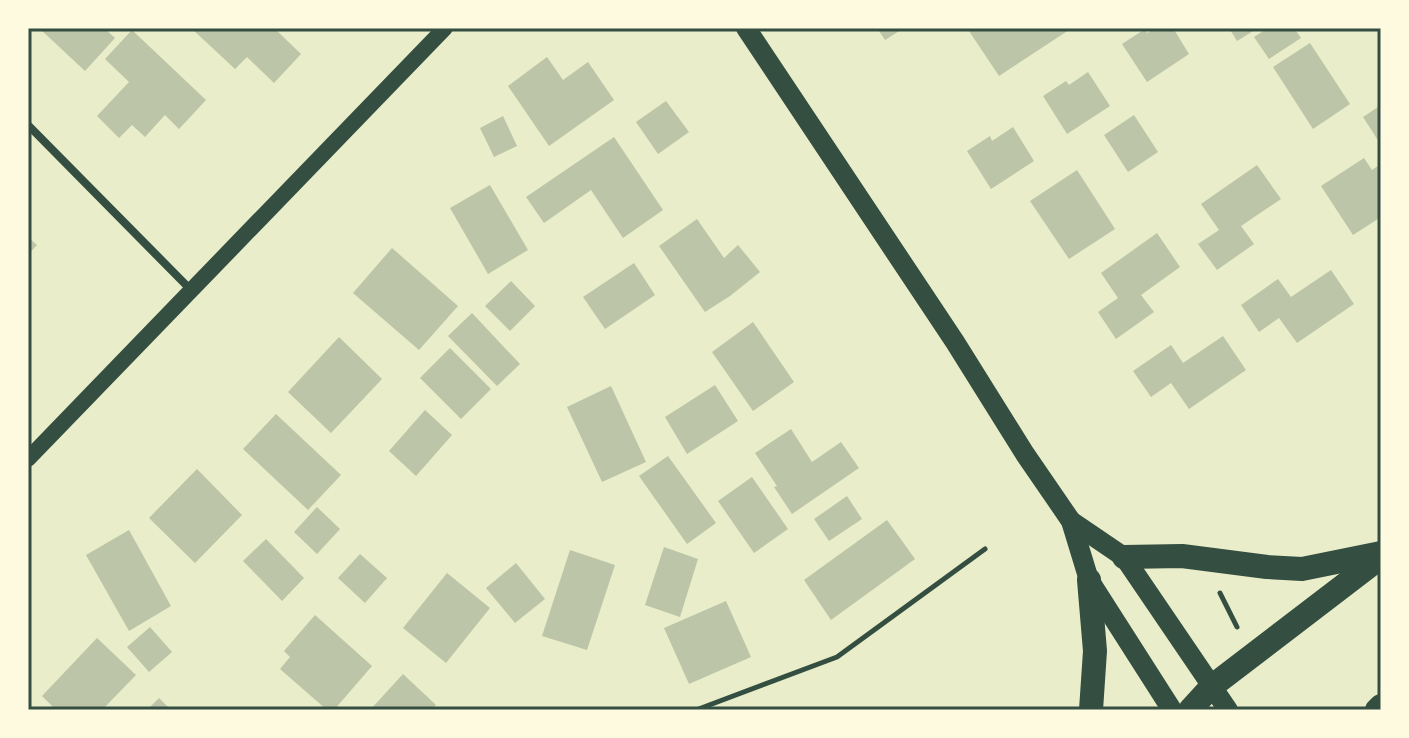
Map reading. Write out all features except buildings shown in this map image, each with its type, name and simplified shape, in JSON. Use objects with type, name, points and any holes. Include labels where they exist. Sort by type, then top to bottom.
[{"type":"highway","points":[[1124,557],[1182,556],[1302,569],[1381,555]]},
{"type":"highway","points":[[1190,710],[1211,687],[1381,555]]},
{"type":"highway","points":[[1089,580],[1095,651],[1091,710]]},
{"type":"main road","points":[[28,459],[445,28]]},
{"type":"main road","points":[[744,30],[955,342],[1071,521],[1089,580],[1172,710]]},
{"type":"main road","points":[[1071,521],[1124,557],[1228,710]]},
{"type":"street","points":[[28,125],[191,290]]},
{"type":"path","points":[[696,710],[837,657],[985,549]]},
{"type":"path","points":[[1215,582],[1238,629]]}]
